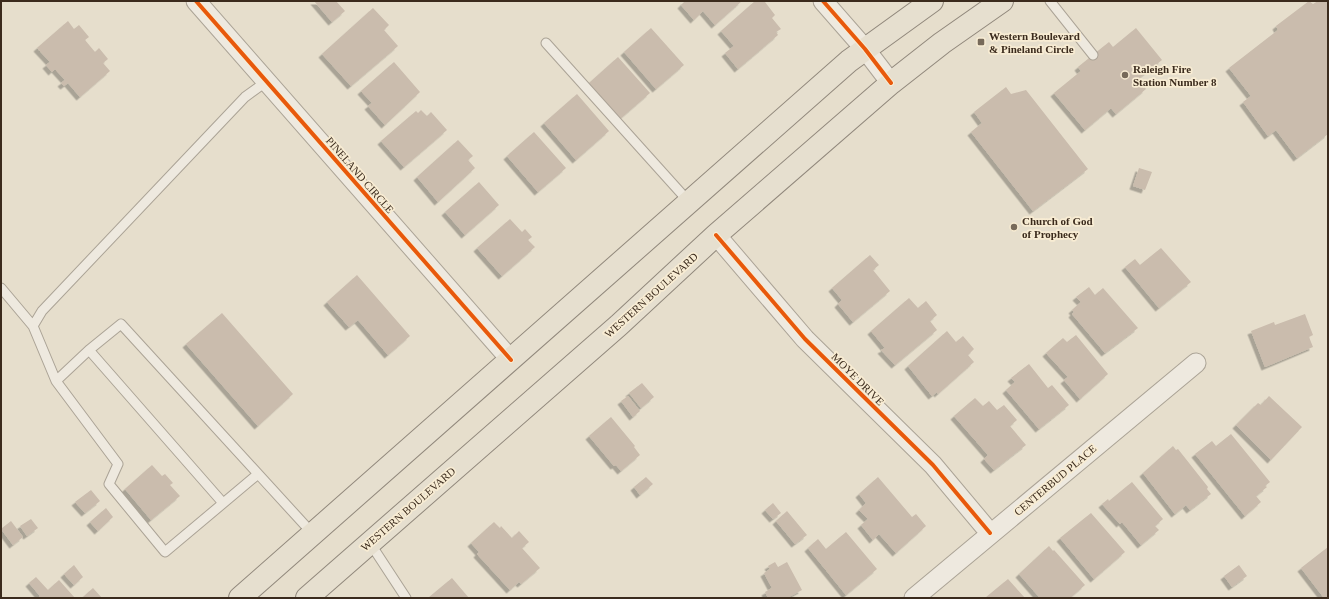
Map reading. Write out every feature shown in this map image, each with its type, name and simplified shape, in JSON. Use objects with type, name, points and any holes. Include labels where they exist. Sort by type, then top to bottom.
[{"type":"main road","points":[[240,598],[865,49],[932,1]]},
{"type":"main road","name":"WESTERN BOULEVARD","points":[[316,595],[370,543],[619,325],[716,235],[891,83],[948,39],[1002,1]]},
{"type":"street","name":"PINELAND CIRCLE","points":[[196,1],[511,360]]},
{"type":"street","points":[[823,1],[865,49],[891,83]]},
{"type":"street","name":"MOYE DRIVE","points":[[716,235],[805,339],[933,465],[990,534]]},
{"type":"street","name":"CENTERBUD PLACE","points":[[914,598],[1196,363]]},
{"type":"lane","points":[[1050,1],[1093,55]]},
{"type":"lane","points":[[546,43],[690,203]]},
{"type":"lane","points":[[33,326],[42,311],[245,97],[267,81]]},
{"type":"lane","points":[[1,288],[33,326],[56,381],[118,464],[109,484],[165,552],[258,474]]},
{"type":"lane","points":[[56,381],[89,350],[121,324],[313,534]]},
{"type":"lane","points":[[89,350],[223,504]]},
{"type":"lane","points":[[370,543],[406,598]]},
{"type":"building","points":[[314,1],[336,1],[345,11],[332,22]]},
{"type":"building","points":[[685,1],[742,1],[715,25],[703,11],[694,20],[681,5]]},
{"type":"building","points":[[755,1],[765,2],[775,15],[772,18],[781,29],[776,32],[778,35],[738,69],[725,53],[734,46],[721,31]]},
{"type":"building","points":[[1309,1],[1313,4],[1318,1],[1328,1],[1328,134],[1297,158],[1276,130],[1268,136],[1243,102],[1251,96],[1229,68],[1278,30],[1276,26]]},
{"type":"building","points":[[373,8],[389,25],[384,30],[398,46],[351,86],[322,54]]},
{"type":"building","points":[[68,21],[74,29],[79,25],[89,37],[85,40],[95,52],[99,48],[108,59],[103,63],[110,71],[80,97],[68,83],[64,86],[61,83],[65,80],[55,69],[52,72],[46,65],[50,62],[37,48]]},
{"type":"building","points":[[651,28],[684,65],[656,89],[624,52]]},
{"type":"building","points":[[1136,28],[1162,60],[1138,79],[1146,89],[1116,114],[1111,108],[1085,130],[1054,93],[1081,71],[1078,67],[1109,42],[1113,47]]},
{"type":"building","points":[[618,57],[650,93],[620,119],[589,83]]},
{"type":"building","points":[[394,62],[420,92],[385,125],[368,106],[372,103],[361,91]]},
{"type":"building","points":[[1006,87],[1011,94],[1026,90],[1088,169],[1033,211],[971,132],[982,123],[974,112]]},
{"type":"building","points":[[577,94],[609,131],[576,160],[544,123]]},
{"type":"building","points":[[421,110],[427,116],[431,112],[447,130],[404,167],[381,141],[416,111],[418,113]]},
{"type":"building","points":[[534,132],[566,168],[538,192],[507,156]]},
{"type":"building","points":[[458,140],[473,156],[468,160],[475,168],[438,202],[417,177]]},
{"type":"building","points":[[1139,168],[1152,172],[1145,190],[1133,186]]},
{"type":"building","points":[[479,182],[499,205],[465,235],[445,212]]},
{"type":"building","points":[[510,219],[522,232],[525,229],[532,237],[528,240],[535,247],[502,276],[477,248]]},
{"type":"building","points":[[1161,248],[1191,282],[1159,308],[1125,267],[1135,259],[1140,265]]},
{"type":"building","points":[[870,255],[879,265],[873,270],[890,291],[853,322],[838,304],[842,300],[832,288]]},
{"type":"building","points":[[357,275],[410,336],[388,355],[358,320],[349,327],[327,302]]},
{"type":"building","points":[[1089,287],[1095,295],[1103,288],[1138,328],[1105,353],[1072,314],[1074,312],[1072,310],[1081,302],[1076,297]]},
{"type":"building","points":[[909,298],[918,308],[926,301],[937,315],[930,321],[937,330],[895,365],[881,350],[885,348],[871,331]]},
{"type":"building","points":[[222,313],[293,394],[258,426],[186,344]]},
{"type":"building","points":[[1305,314],[1313,335],[1309,337],[1313,347],[1265,367],[1251,331],[1274,322],[1275,325]]},
{"type":"building","points":[[947,331],[956,342],[963,336],[974,349],[968,355],[974,362],[938,394],[937,392],[932,396],[908,366]]},
{"type":"building","points":[[1076,335],[1108,374],[1080,399],[1064,380],[1068,377],[1046,353],[1063,338],[1067,342]]},
{"type":"building","points":[[1029,364],[1048,388],[1052,385],[1069,405],[1039,429],[1006,390],[1015,382],[1011,378]]},
{"type":"building","points":[[642,383],[654,397],[641,408],[629,393]]},
{"type":"building","points":[[628,396],[640,411],[633,417],[621,401]]},
{"type":"building","points":[[1269,396],[1302,427],[1271,460],[1236,425],[1258,403],[1261,405]]},
{"type":"building","points":[[975,398],[983,406],[989,401],[997,410],[1004,405],[1017,420],[1010,426],[1026,445],[994,470],[984,459],[988,455],[954,416]]},
{"type":"building","points":[[611,417],[635,446],[634,447],[640,455],[621,471],[616,465],[614,466],[589,436]]},
{"type":"building","points":[[1231,434],[1270,482],[1265,486],[1267,487],[1256,496],[1261,502],[1245,516],[1195,454],[1212,441],[1216,446]]},
{"type":"building","points":[[1173,446],[1176,450],[1178,449],[1208,487],[1207,489],[1211,494],[1190,510],[1186,505],[1175,514],[1143,473]]},
{"type":"building","points":[[152,465],[162,476],[165,474],[173,483],[170,485],[180,496],[151,520],[125,489]]},
{"type":"building","points":[[646,477],[653,484],[640,495],[634,487]]},
{"type":"building","points":[[878,477],[912,517],[916,514],[926,526],[896,553],[879,534],[873,540],[861,525],[868,519],[859,510],[866,503],[859,494]]},
{"type":"building","points":[[1132,482],[1163,519],[1155,526],[1159,530],[1141,545],[1122,522],[1120,524],[1102,504],[1108,499],[1109,501]]},
{"type":"building","points":[[91,490],[100,501],[85,513],[75,502]]},
{"type":"building","points":[[773,503],[781,513],[773,519],[765,510]]},
{"type":"building","points":[[106,508],[113,517],[98,531],[90,522]]},
{"type":"building","points":[[787,511],[807,535],[795,544],[776,521]]},
{"type":"building","points":[[1091,513],[1125,552],[1094,579],[1060,538]]},
{"type":"building","points":[[31,519],[38,528],[27,536],[20,526]]},
{"type":"building","points":[[11,521],[23,537],[13,545],[1,529]]},
{"type":"building","points":[[494,522],[500,528],[501,526],[512,538],[519,531],[529,542],[522,548],[540,568],[521,584],[519,582],[510,590],[477,554],[479,552],[471,543]]},
{"type":"building","points":[[846,532],[877,569],[846,595],[808,548],[818,539],[826,549]]},
{"type":"building","points":[[1049,546],[1085,585],[1070,598],[1040,598],[1019,574]]},
{"type":"building","points":[[1328,547],[1328,597],[1324,598],[1301,568]]},
{"type":"building","points":[[775,562],[778,567],[787,562],[802,590],[787,598],[768,598],[765,592],[772,588],[764,573],[770,569],[768,566]]},
{"type":"building","points":[[74,565],[83,577],[74,585],[64,574]]},
{"type":"building","points":[[1239,565],[1247,576],[1232,587],[1224,576]]},
{"type":"building","points":[[36,577],[48,590],[59,580],[75,598],[38,598],[40,596],[29,583]]},
{"type":"building","points":[[452,578],[469,598],[428,598]]},
{"type":"building","points":[[1008,579],[1025,598],[985,598]]},
{"type":"building","points":[[93,588],[102,598],[83,597]]},
{"type":"cycle path","points":[[196,1],[511,360]]},
{"type":"cycle path","points":[[823,1],[865,49],[891,83]]},
{"type":"cycle path","points":[[716,235],[805,339],[933,465],[990,533]]},
{"type":"place","name":"Western Boulevard & Pineland Circle","points":[[981,42]]},
{"type":"place","name":"Raleigh Fire Station Number 8","points":[[1125,75]]},
{"type":"place","name":"Church of God of Prophecy","points":[[1014,227]]}]
